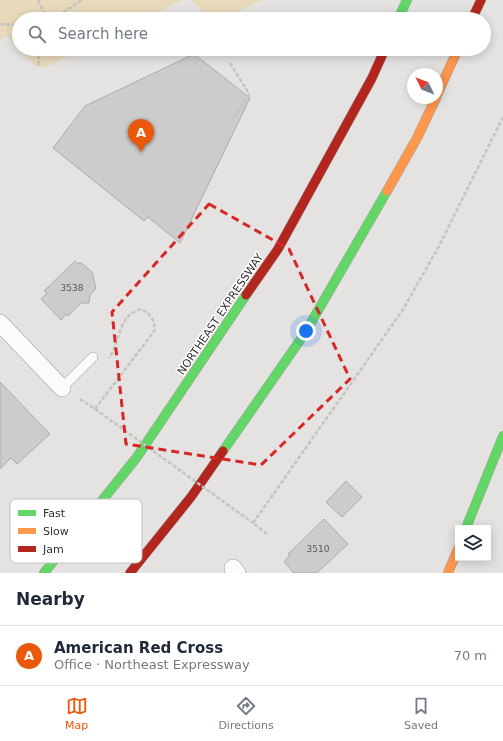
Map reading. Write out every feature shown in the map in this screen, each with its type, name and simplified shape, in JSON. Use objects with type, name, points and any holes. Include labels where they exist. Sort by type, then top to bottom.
[{"type":"main road","points":[[401,12],[407,0]]},
{"type":"main road","points":[[475,12],[481,0]]},
{"type":"main road","name":"NORTHEAST EXPRESSWAY","points":[[103,499],[137,457],[278,249],[372,78],[382,56]]},
{"type":"main road","points":[[443,82],[455,56]]},
{"type":"main road","points":[[142,558],[191,497],[305,333],[417,138],[433,104]]},
{"type":"main road","points":[[467,525],[503,436]]},
{"type":"main road","points":[[448,573],[455,556]]},
{"type":"main road","name":"NORTHEAST EXPRESSWAY","points":[[44,573],[52,563]]},
{"type":"main road","points":[[130,573],[138,563]]},
{"type":"street","points":[[0,323],[62,388]]},
{"type":"lane","points":[[62,388],[93,357]]},
{"type":"path","points":[[38,0],[44,12]]},
{"type":"path","points":[[64,12],[82,0]]},
{"type":"path","points":[[0,24],[12,25]]},
{"type":"path","points":[[38,56],[39,65]]},
{"type":"path","points":[[230,63],[249,94],[233,120]]},
{"type":"path","points":[[253,523],[402,311],[438,248],[503,117]]},
{"type":"path","points":[[95,409],[155,330],[154,322],[150,314],[141,309],[132,312],[124,321],[110,357],[106,361]]},
{"type":"path","points":[[80,399],[267,534]]},
{"type":"highlighted area","points":[[209,204],[289,249],[350,379],[261,465],[126,444],[112,312]]},
{"type":"shaded area","points":[[0,0],[182,0],[157,12],[12,12],[12,41],[6,35],[0,40]]},
{"type":"shaded area","points":[[191,0],[261,0],[236,12],[203,12]]},
{"type":"shaded area","points":[[26,56],[68,56],[44,68],[35,66]]},
{"type":"building","points":[[190,56],[197,56],[250,98],[180,243],[148,217],[144,221],[53,148],[85,106]]},
{"type":"building","points":[[75,261],[78,264],[80,262],[92,272],[96,289],[90,295],[89,303],[81,303],[68,316],[66,314],[61,320],[41,299],[47,293],[44,291]]},
{"type":"building","points":[[0,382],[50,434],[17,464],[11,458],[0,469]]},
{"type":"building","points":[[346,481],[362,497],[342,517],[326,502]]},
{"type":"building","points":[[324,519],[348,544],[317,573],[294,573],[284,562],[290,555],[288,554]]},
{"type":"traffic: fast","points":[[401,12],[407,0]]},
{"type":"traffic: fast","points":[[223,451],[305,333],[387,191]]},
{"type":"traffic: fast","points":[[103,499],[137,457],[246,295]]},
{"type":"traffic: fast","points":[[467,525],[503,436]]},
{"type":"traffic: fast","points":[[44,573],[52,563]]},
{"type":"traffic: slow","points":[[443,82],[455,56]]},
{"type":"traffic: slow","points":[[387,191],[417,138],[433,104]]},
{"type":"traffic: slow","points":[[448,573],[455,556]]},
{"type":"traffic: jam","points":[[475,12],[481,0]]},
{"type":"traffic: jam","points":[[246,295],[278,249],[372,78],[382,56]]},
{"type":"traffic: jam","points":[[142,558],[191,497],[223,451]]},
{"type":"traffic: jam","points":[[130,573],[138,563]]},
{"type":"place","name":"American Red Cross","points":[[141,152]]}]
